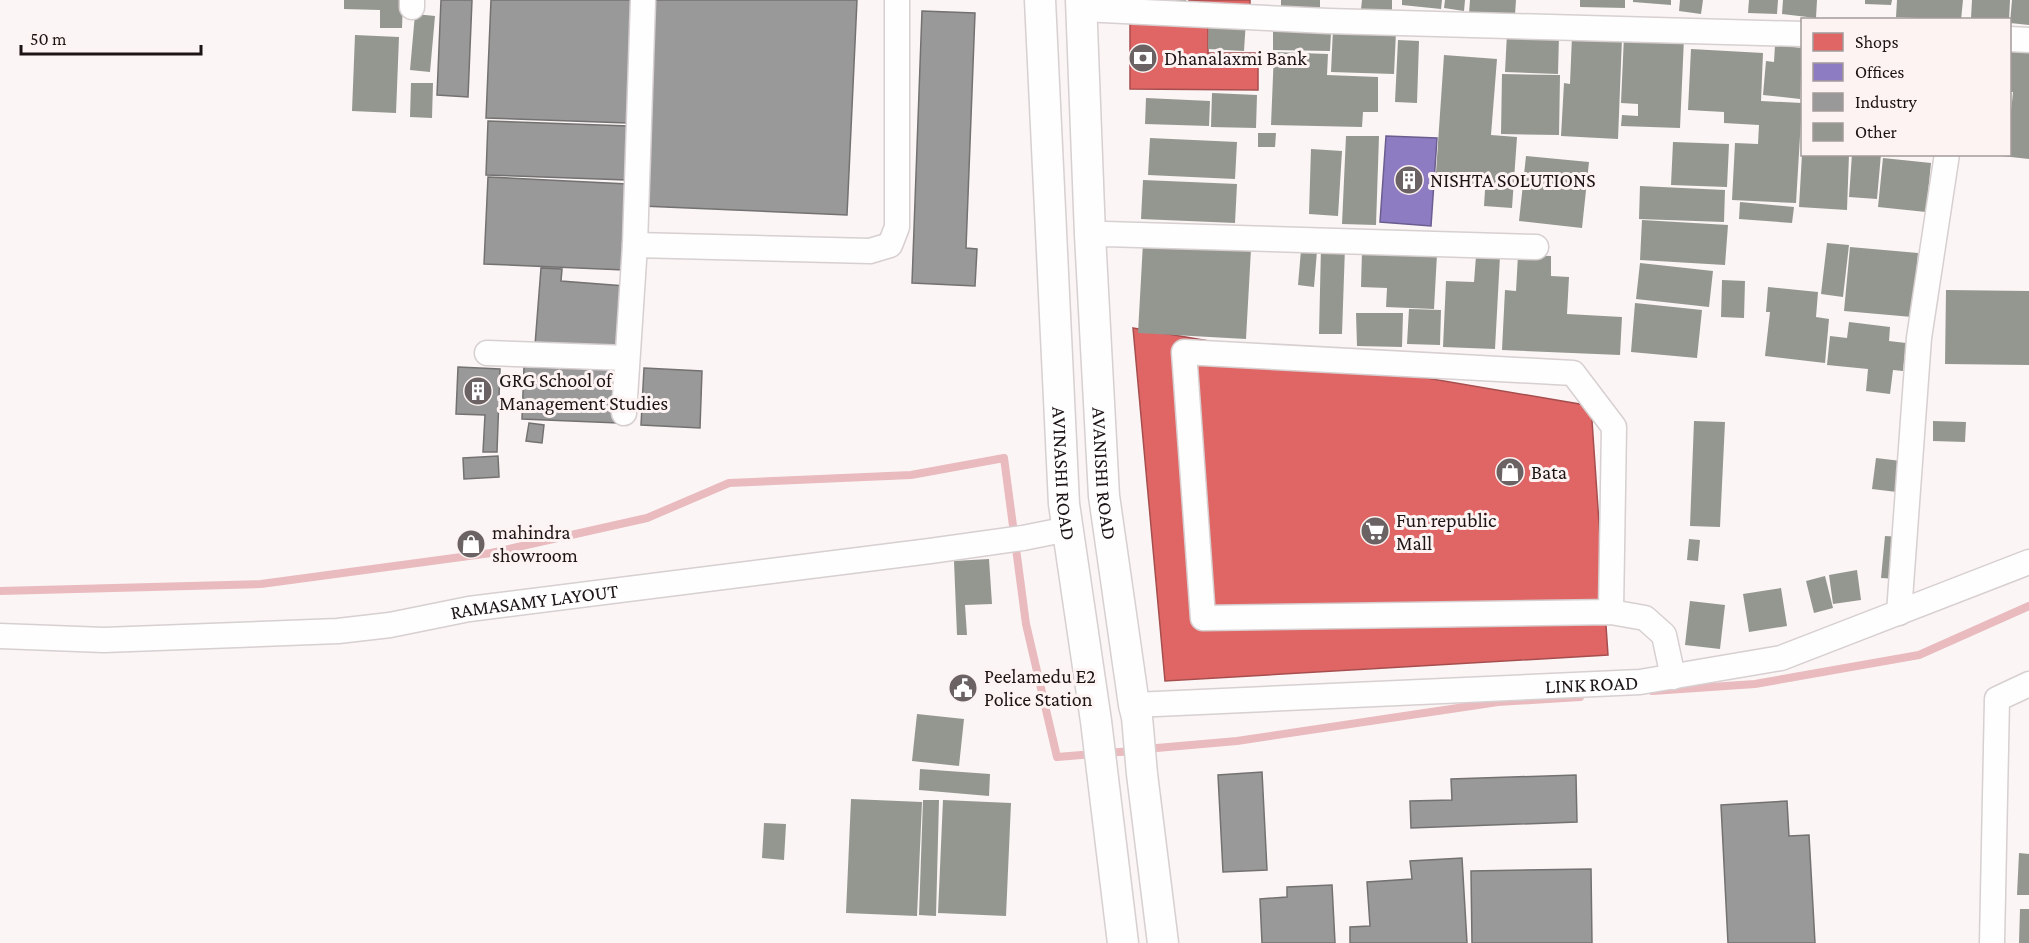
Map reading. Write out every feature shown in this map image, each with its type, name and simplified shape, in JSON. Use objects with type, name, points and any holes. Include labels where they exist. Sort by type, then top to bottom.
[{"type":"main road","name":"AVINASHI ROAD","points":[[1040,0],[1064,504],[1096,721],[1123,943]]},
{"type":"main road","name":"AVANISHI ROAD","points":[[1082,5],[1090,235],[1104,496],[1135,711],[1163,943]]},
{"type":"street","points":[[624,413],[635,244],[643,0]]},
{"type":"street","points":[[635,244],[870,251],[890,245],[897,227],[897,0]]},
{"type":"street","points":[[1082,5],[1340,21],[1801,34]]},
{"type":"street","points":[[2011,39],[2029,40]]},
{"type":"street","points":[[1899,613],[1919,338],[1947,156]]},
{"type":"street","points":[[1090,235],[1536,248]]},
{"type":"street","points":[[1611,612],[1614,427],[1573,373],[1184,352],[1203,618],[1611,612],[1645,618],[1664,635],[1673,677]]},
{"type":"street","points":[[488,353],[627,358]]},
{"type":"street","name":"RAMASAMY LAYOUT","points":[[0,636],[104,640],[338,631],[390,625],[469,609],[844,562],[1013,539],[1068,529]]},
{"type":"street","name":"LINK ROAD","points":[[1135,711],[1640,682],[1673,677],[1781,658],[2029,562]]},
{"type":"street","points":[[1992,943],[1997,699],[2029,684]]},
{"type":"building: Shops","points":[[1189,0],[1250,0],[1250,10],[1189,10]]},
{"type":"building: Shops","points":[[1130,22],[1208,22],[1208,53],[1258,53],[1258,90],[1130,89]]},
{"type":"building: Shops","name":"Fun republic Mall","points":[[1133,328],[1591,406],[1608,655],[1165,681]]},
{"type":"building: Offices","name":"NISHTA SOLUTIONS","points":[[1386,136],[1437,138],[1431,226],[1380,222]]},
{"type":"building: Industry","points":[[441,0],[472,0],[468,97],[437,95]]},
{"type":"building: Industry","points":[[491,0],[631,0],[627,123],[486,118]]},
{"type":"building: Industry","points":[[652,0],[857,0],[847,215],[642,206]]},
{"type":"building: Industry","points":[[922,11],[975,13],[966,248],[977,249],[975,286],[912,283]]},
{"type":"building: Industry","points":[[488,121],[628,126],[626,180],[486,175]]},
{"type":"building: Industry","points":[[488,177],[627,184],[624,270],[484,264]]},
{"type":"building: Industry","points":[[541,268],[562,269],[561,281],[625,286],[620,352],[535,345]]},
{"type":"building: Industry","name":"GRG School of Management Studies","points":[[458,367],[500,369],[497,452],[483,452],[485,415],[456,414]]},
{"type":"building: Industry","points":[[524,367],[620,370],[618,423],[522,419]]},
{"type":"building: Industry","points":[[644,368],[702,371],[700,428],[641,425]]},
{"type":"building: Industry","points":[[529,423],[544,425],[542,443],[526,441]]},
{"type":"building: Industry","points":[[498,456],[499,477],[464,479],[463,458]]},
{"type":"building: Industry","points":[[1262,772],[1267,870],[1223,872],[1218,775]]},
{"type":"building: Industry","points":[[1576,775],[1577,822],[1411,828],[1410,801],[1452,800],[1451,779]]},
{"type":"building: Industry","points":[[1787,801],[1789,836],[1809,835],[1815,943],[1728,943],[1721,805]]},
{"type":"building: Industry","points":[[1462,858],[1467,943],[1350,943],[1350,927],[1370,926],[1367,882],[1412,879],[1410,861]]},
{"type":"building: Industry","points":[[1591,869],[1592,943],[1472,943],[1471,871]]},
{"type":"building: Industry","points":[[1332,885],[1335,943],[1262,943],[1260,899],[1287,897],[1287,887]]},
{"type":"building: Other","points":[[344,0],[403,0],[402,28],[380,28],[380,10],[344,9]]},
{"type":"building: Other","points":[[1131,0],[1186,0],[1186,4]]},
{"type":"building: Other","points":[[1281,0],[1320,0],[1320,11],[1281,10]]},
{"type":"building: Other","points":[[1362,0],[1392,0],[1392,10],[1361,9]]},
{"type":"building: Other","points":[[1402,0],[1442,0],[1441,9],[1402,5]]},
{"type":"building: Other","points":[[1445,0],[1465,0],[1464,11],[1444,8]]},
{"type":"building: Other","points":[[1470,0],[1516,0],[1515,15],[1469,14]]},
{"type":"building: Other","points":[[1580,0],[1625,0],[1625,8],[1580,7]]},
{"type":"building: Other","points":[[1633,0],[1671,0],[1671,5],[1633,2]]},
{"type":"building: Other","points":[[1680,0],[1703,0],[1701,14],[1679,11]]},
{"type":"building: Other","points":[[1749,0],[1778,0],[1777,14],[1748,13]]},
{"type":"building: Other","points":[[1783,0],[1817,0],[1816,18],[1782,14]]},
{"type":"building: Other","points":[[1865,0],[1892,0],[1891,5],[1865,4]]},
{"type":"building: Other","points":[[1897,0],[1963,0],[1961,18],[1896,17]]},
{"type":"building: Other","points":[[1972,0],[2010,0],[2009,18],[1971,18]]},
{"type":"building: Other","points":[[2012,0],[2029,0],[2029,25],[2011,23]]},
{"type":"building: Other","points":[[415,14],[435,16],[430,72],[410,70]]},
{"type":"building: Other","points":[[1209,19],[1246,20],[1244,51],[1208,49]]},
{"type":"building: Other","points":[[1333,29],[1396,32],[1394,74],[1331,72]]},
{"type":"building: Other","points":[[1273,31],[1331,33],[1330,51],[1273,50]]},
{"type":"building: Other","points":[[1507,33],[1559,35],[1558,74],[1505,72]]},
{"type":"building: Other","points":[[355,35],[399,37],[396,113],[352,111]]},
{"type":"building: Other","points":[[1572,36],[1622,38],[1618,139],[1561,136],[1564,83],[1570,84]]},
{"type":"building: Other","points":[[1624,36],[1684,38],[1680,128],[1621,126],[1622,115],[1638,116],[1638,104],[1621,103]]},
{"type":"building: Other","points":[[1398,40],[1419,41],[1417,103],[1395,102]]},
{"type":"building: Other","points":[[1775,45],[1801,48],[1800,99],[1763,95],[1766,61],[1774,62]]},
{"type":"building: Other","points":[[2011,45],[2029,48],[2029,159],[2002,156],[2011,156],[2013,92],[2011,92]]},
{"type":"building: Other","points":[[1691,49],[1763,53],[1761,101],[1801,103],[1796,203],[1732,200],[1735,143],[1758,144],[1759,125],[1724,123],[1724,112],[1688,110]]},
{"type":"building: Other","points":[[1274,52],[1328,54],[1327,75],[1378,77],[1378,112],[1363,112],[1362,127],[1271,125]]},
{"type":"building: Other","points":[[1444,55],[1497,59],[1491,135],[1517,137],[1512,208],[1484,206],[1485,190],[1435,187]]},
{"type":"building: Other","points":[[1502,74],[1560,75],[1559,135],[1501,134]]},
{"type":"building: Other","points":[[411,83],[433,83],[432,118],[410,117]]},
{"type":"building: Other","points":[[1212,93],[1257,95],[1256,128],[1211,127]]},
{"type":"building: Other","points":[[1146,98],[1210,101],[1209,126],[1145,124]]},
{"type":"building: Other","points":[[1258,133],[1276,133],[1275,147],[1258,147]]},
{"type":"building: Other","points":[[1346,136],[1379,136],[1376,225],[1342,224]]},
{"type":"building: Other","points":[[1150,138],[1237,142],[1235,179],[1148,175]]},
{"type":"building: Other","points":[[1673,142],[1729,144],[1727,187],[1671,185]]},
{"type":"building: Other","points":[[1311,149],[1342,151],[1338,216],[1309,214]]},
{"type":"building: Other","points":[[1526,156],[1589,162],[1582,228],[1519,221]]},
{"type":"building: Other","points":[[1802,156],[1849,156],[1847,210],[1799,207]]},
{"type":"building: Other","points":[[1852,156],[1881,156],[1877,199],[1849,197]]},
{"type":"building: Other","points":[[1883,158],[1931,163],[1926,212],[1878,207]]},
{"type":"building: Other","points":[[1143,180],[1237,184],[1235,223],[1141,219]]},
{"type":"building: Other","points":[[1640,186],[1725,190],[1724,222],[1639,219]]},
{"type":"building: Other","points":[[1740,202],[1794,207],[1792,223],[1739,219]]},
{"type":"building: Other","points":[[1642,220],[1728,225],[1725,265],[1640,260]]},
{"type":"building: Other","points":[[1143,243],[1251,249],[1246,339],[1138,333]]},
{"type":"building: Other","points":[[1827,243],[1849,245],[1843,297],[1821,294]]},
{"type":"building: Other","points":[[1321,247],[1345,247],[1342,334],[1319,334]]},
{"type":"building: Other","points":[[1850,247],[1918,253],[1912,317],[1844,311]]},
{"type":"building: Other","points":[[1301,250],[1317,251],[1314,287],[1298,285]]},
{"type":"building: Other","points":[[1362,251],[1437,254],[1434,309],[1386,307],[1387,288],[1361,287]]},
{"type":"building: Other","points":[[1518,255],[1551,256],[1551,276],[1569,277],[1567,314],[1622,317],[1620,355],[1502,350],[1505,290],[1516,291]]},
{"type":"building: Other","points":[[1476,256],[1500,256],[1495,349],[1443,347],[1446,281],[1474,282]]},
{"type":"building: Other","points":[[1640,263],[1713,271],[1709,307],[1636,299]]},
{"type":"building: Other","points":[[1722,280],[1745,281],[1744,318],[1721,317]]},
{"type":"building: Other","points":[[1768,287],[1818,292],[1816,317],[1829,319],[1825,363],[1765,356],[1770,312],[1766,312]]},
{"type":"building: Other","points":[[1946,290],[2029,291],[2029,365],[1945,364]]},
{"type":"building: Other","points":[[1635,303],[1702,310],[1697,358],[1631,352]]},
{"type":"building: Other","points":[[1409,309],[1441,310],[1440,345],[1407,344]]},
{"type":"building: Other","points":[[1356,313],[1403,313],[1402,347],[1357,346]]},
{"type":"building: Other","points":[[1849,322],[1890,327],[1889,341],[1906,343],[1903,371],[1893,370],[1890,394],[1866,391],[1868,369],[1827,365],[1830,336],[1847,338]]},
{"type":"building: Other","points":[[1694,421],[1725,422],[1720,527],[1690,526]]},
{"type":"building: Other","points":[[1933,421],[1966,422],[1965,442],[1933,441]]},
{"type":"building: Other","points":[[1876,458],[1901,461],[1897,492],[1872,489]]},
{"type":"building: Other","points":[[1885,536],[1902,537],[1899,579],[1881,578]]},
{"type":"building: Other","points":[[1689,539],[1700,540],[1698,561],[1687,560]]},
{"type":"building: Other","points":[[989,559],[992,604],[965,605],[967,635],[957,635],[954,561]]},
{"type":"building: Other","points":[[1857,570],[1861,600],[1833,604],[1829,575]]},
{"type":"building: Other","points":[[1825,576],[1833,608],[1814,613],[1806,581]]},
{"type":"building: Other","points":[[1781,588],[1787,626],[1749,632],[1743,594]]},
{"type":"building: Other","points":[[1690,601],[1725,605],[1720,649],[1685,645]]},
{"type":"building: Other","points":[[917,714],[964,719],[959,766],[912,761]]},
{"type":"building: Other","points":[[920,769],[990,774],[989,796],[919,790]]},
{"type":"building: Other","points":[[851,799],[922,802],[917,916],[846,913]]},
{"type":"building: Other","points":[[923,800],[939,800],[936,916],[919,915]]},
{"type":"building: Other","points":[[943,800],[1011,803],[1006,916],[938,913]]},
{"type":"building: Other","points":[[764,823],[786,824],[784,860],[762,858]]},
{"type":"building: Other","points":[[2019,853],[2029,854],[2029,895],[2017,895]]},
{"type":"building: Other","points":[[2020,909],[2029,909],[2029,943],[2019,943]]},
{"type":"waterway","points":[[0,591],[261,584],[491,553],[647,518],[729,483],[911,475],[1004,458],[1026,624],[1057,757],[1094,754]]},
{"type":"waterway","points":[[1652,691],[1755,684],[1919,655],[2029,606]]},
{"type":"waterway","points":[[1145,749],[1237,741],[1498,702],[1580,697]]},
{"type":"waterway","points":[[1106,753],[1133,751]]},
{"type":"place","name":"Dhanalaxmi Bank","points":[[1143,58]]},
{"type":"place","name":"NISHTA SOLUTIONS","points":[[1409,180]]},
{"type":"place","name":"GRG School of Management Studies","points":[[478,391]]},
{"type":"place","name":"Bata","points":[[1510,472]]},
{"type":"place","name":"Fun republic Mall","points":[[1375,531]]},
{"type":"place","name":"mahindra showroom","points":[[471,544]]},
{"type":"place","name":"Peelamedu E2 Police Station","points":[[963,688]]}]
